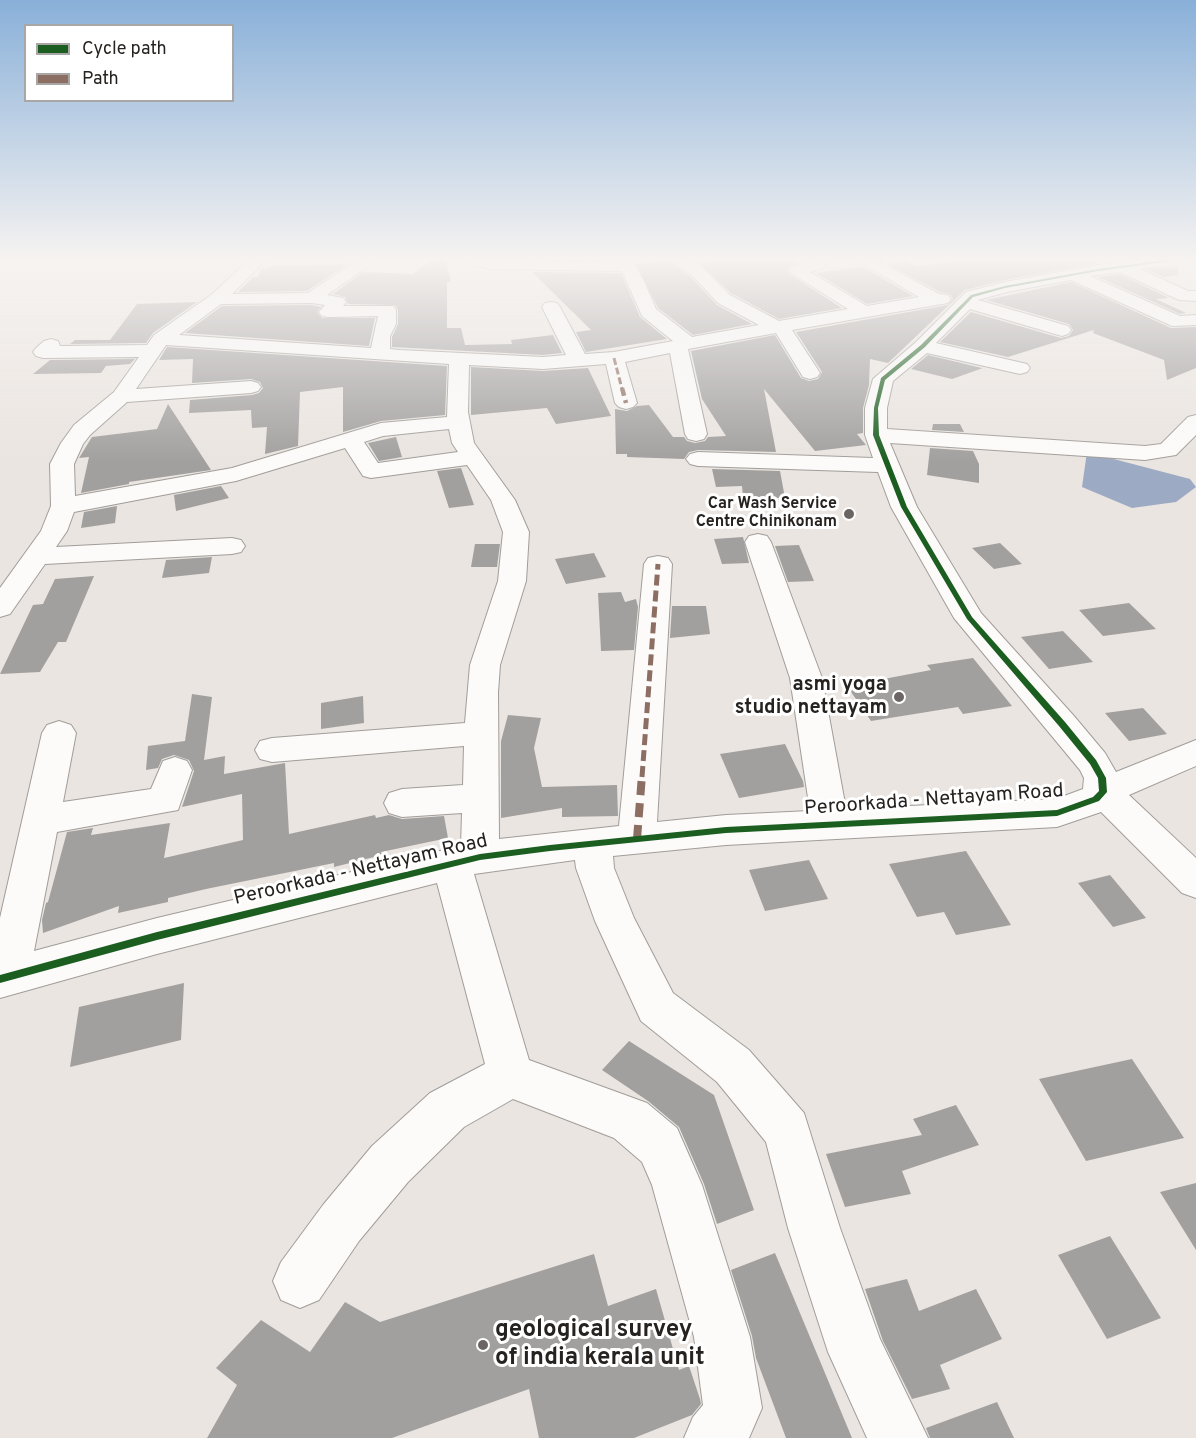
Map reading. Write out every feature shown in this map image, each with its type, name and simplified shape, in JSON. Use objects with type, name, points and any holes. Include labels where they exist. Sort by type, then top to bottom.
[{"type":"street","points":[[3,598],[39,556],[54,531],[63,506],[62,464],[72,443],[82,430],[121,396],[157,345],[177,327]]},
{"type":"street","points":[[236,327],[260,328]]},
{"type":"street","points":[[380,354],[381,336],[385,327]]},
{"type":"street","points":[[561,327],[579,362]]},
{"type":"street","points":[[665,327],[683,344],[696,434]]},
{"type":"street","points":[[51,345],[43,352],[157,345],[543,363],[615,358],[773,327]]},
{"type":"street","points":[[780,327],[810,373]]},
{"type":"street","points":[[937,327],[923,345],[883,379],[876,408],[876,435],[903,507],[969,618],[1093,762],[1102,777],[1103,792],[1196,882]]},
{"type":"street","points":[[1052,327],[1062,330]]},
{"type":"street","points":[[923,345],[1020,368]]},
{"type":"street","points":[[615,358],[626,403]]},
{"type":"street","points":[[459,360],[458,422],[463,443],[503,500],[516,532],[512,581],[485,665],[482,692],[481,798],[466,861],[511,1076]]},
{"type":"street","points":[[121,396],[251,387]]},
{"type":"street","points":[[63,506],[236,474],[381,430],[458,422]]},
{"type":"street","points":[[876,435],[1145,453],[1168,450],[1196,422]]},
{"type":"street","points":[[350,438],[371,471],[473,458]]},
{"type":"street","points":[[698,459],[886,465]]},
{"type":"street","points":[[758,542],[806,678],[831,825]]},
{"type":"street","points":[[39,556],[232,546]]},
{"type":"street","points":[[658,564],[615,841],[595,868],[615,921],[657,1006],[733,1066],[787,1130],[814,1228],[855,1352],[898,1438]]},
{"type":"street","points":[[4,978],[59,733]]},
{"type":"street","points":[[272,750],[482,733]]},
{"type":"street","name":"Peroorkada - Nettayam Road","points":[[4,978],[157,936],[466,861],[615,841],[726,830],[1057,813],[1084,805],[1096,799],[1103,792],[1196,752]]},
{"type":"street","points":[[41,820],[165,800],[175,770]]},
{"type":"street","points":[[402,803],[481,798]]},
{"type":"street","points":[[300,1281],[341,1223],[390,1164],[447,1110],[473,1094],[511,1076],[630,1120],[660,1145],[677,1185],[722,1338],[733,1408],[721,1432],[714,1438]]},
{"type":"water","points":[[1087,452],[1190,479],[1196,487],[1176,502],[1132,508],[1082,487]]},
{"type":"building","points":[[120,327],[161,327],[153,333],[146,343],[70,344],[75,340],[110,340]]},
{"type":"building","points":[[193,327],[373,327],[369,346],[185,333]]},
{"type":"building","points":[[397,327],[461,328],[465,345],[512,344],[511,340],[553,335],[562,353],[543,355],[392,347],[392,337]]},
{"type":"building","points":[[588,327],[652,327],[667,339],[586,352],[576,332],[591,330]]},
{"type":"building","points":[[683,327],[735,327],[693,335]]},
{"type":"building","points":[[824,327],[926,327],[888,363],[870,359],[869,385],[863,408],[863,433],[857,434],[866,445],[815,451],[764,389],[776,452],[698,450],[689,452],[684,459],[627,457],[627,454],[616,454],[615,409],[627,411],[637,406],[649,405],[673,437],[684,437],[687,441],[695,443],[705,441],[708,437],[726,436],[702,399],[691,351],[775,335],[801,378],[809,381],[818,379],[822,372],[796,332]]},
{"type":"building","points":[[955,327],[1023,327],[1061,338],[1069,336],[1073,330],[1071,327],[1196,327],[1196,368],[1167,380],[1164,360],[1093,333],[1094,330],[1008,357],[940,342]]},
{"type":"building","points":[[167,347],[447,366],[445,415],[381,421],[343,432],[343,387],[300,392],[298,446],[265,454],[267,427],[252,428],[251,410],[189,413],[190,400],[252,395],[259,393],[263,388],[260,382],[251,379],[192,383],[193,359],[159,360]]},
{"type":"building","points":[[928,355],[983,368],[952,379],[911,369]]},
{"type":"building","points":[[135,359],[130,364],[106,366],[101,373],[33,374],[50,360]]},
{"type":"building","points":[[471,367],[543,371],[588,368],[611,416],[556,424],[547,408],[471,415]]},
{"type":"building","points":[[168,404],[211,470],[129,482],[129,484],[81,493],[89,457],[79,458],[92,437],[157,429]]},
{"type":"building","points":[[933,424],[960,424],[964,432],[932,430]]},
{"type":"building","points":[[396,437],[402,457],[379,461],[368,443]]},
{"type":"building","points":[[930,448],[973,451],[979,464],[979,483],[927,475]]},
{"type":"building","points":[[461,468],[474,505],[449,508],[437,471]]},
{"type":"building","points":[[712,469],[780,471],[785,498],[743,497],[742,486],[716,487]]},
{"type":"building","points":[[221,486],[229,498],[176,511],[174,495]]},
{"type":"building","points":[[117,506],[115,523],[81,528],[84,512]]},
{"type":"building","points":[[743,537],[749,563],[722,564],[714,539]]},
{"type":"building","points":[[1000,543],[1022,564],[994,569],[972,548]]},
{"type":"building","points":[[475,544],[500,544],[497,567],[471,567]]},
{"type":"building","points":[[799,545],[814,581],[788,582],[775,546]]},
{"type":"building","points":[[594,553],[606,577],[566,584],[555,559]]},
{"type":"building","points":[[212,557],[209,573],[162,578],[166,560]]},
{"type":"building","points":[[94,576],[66,642],[58,642],[40,672],[0,674],[33,605],[43,604],[55,579]]},
{"type":"building","points":[[621,592],[625,602],[636,599],[638,607],[634,650],[601,651],[598,593]]},
{"type":"building","points":[[1129,603],[1156,629],[1103,636],[1079,610]]},
{"type":"building","points":[[672,606],[706,606],[710,634],[670,638]]},
{"type":"building","points":[[1063,631],[1093,662],[1049,669],[1021,637]]},
{"type":"building","points":[[973,658],[1012,706],[963,714],[958,707],[871,721],[847,686],[931,670],[927,665]]},
{"type":"building","points":[[192,694],[212,697],[204,760],[225,756],[224,774],[285,763],[289,834],[375,815],[376,818],[389,815],[402,819],[444,816],[448,838],[381,852],[382,855],[334,867],[334,863],[206,889],[168,898],[168,902],[118,913],[119,906],[43,933],[42,920],[46,903],[67,832],[93,828],[91,835],[170,823],[164,858],[243,840],[242,794],[182,807],[194,771],[189,760],[174,755],[162,759],[158,768],[146,770],[148,746],[185,741]]},
{"type":"building","points":[[363,696],[364,723],[321,729],[321,703]]},
{"type":"building","points":[[1143,708],[1167,734],[1129,741],[1105,713]]},
{"type":"building","points":[[508,715],[541,718],[534,748],[542,787],[617,785],[618,816],[562,817],[562,808],[501,818],[501,741]]},
{"type":"building","points":[[785,744],[804,787],[739,798],[720,754]]},
{"type":"building","points":[[966,851],[1011,925],[956,935],[944,912],[917,917],[889,864]]},
{"type":"building","points":[[809,860],[828,899],[765,911],[749,870]]},
{"type":"building","points":[[1110,875],[1146,918],[1113,927],[1078,883]]},
{"type":"building","points":[[184,983],[181,1040],[70,1067],[79,1007]]},
{"type":"building","points":[[629,1041],[714,1095],[754,1210],[717,1224],[704,1184],[679,1127],[648,1101],[602,1070]]},
{"type":"building","points":[[1132,1059],[1184,1138],[1086,1161],[1039,1079]]},
{"type":"building","points":[[956,1105],[979,1145],[902,1171],[911,1194],[845,1207],[826,1154],[922,1135],[913,1119]]},
{"type":"building","points":[[1196,1183],[1196,1250],[1160,1192]]},
{"type":"building","points":[[1110,1236],[1161,1318],[1107,1339],[1058,1255]]},
{"type":"building","points":[[775,1253],[852,1438],[786,1438],[756,1358],[752,1336],[731,1270]]},
{"type":"building","name":"geological survey of india kerala unit","points":[[594,1254],[608,1306],[656,1289],[679,1370],[689,1366],[700,1399],[701,1404],[692,1415],[634,1438],[539,1438],[529,1389],[392,1438],[207,1438],[237,1385],[216,1368],[261,1320],[310,1352],[345,1302],[380,1322]]},
{"type":"building","points":[[907,1279],[919,1311],[976,1289],[1002,1339],[940,1365],[950,1389],[912,1399],[883,1341],[865,1289]]},
{"type":"building","points":[[997,1402],[1014,1438],[930,1438],[926,1428]]},
{"type":"marked path","points":[[614,358],[626,403]]},
{"type":"marked path","points":[[637,839],[658,564]]},
{"type":"cycle path","points":[[0,979],[157,936],[480,857],[726,830],[1057,813],[1096,799],[1103,792],[1102,778],[1093,762],[969,618],[904,507],[876,435],[876,408],[883,379],[923,346],[942,327]]},
{"type":"place","name":"Car Wash Service Centre Chinikonam","points":[[849,514]]},
{"type":"place","name":"asmi yoga studio nettayam","points":[[899,697]]},
{"type":"place","name":"geological survey of india kerala unit","points":[[483,1345]]}]
